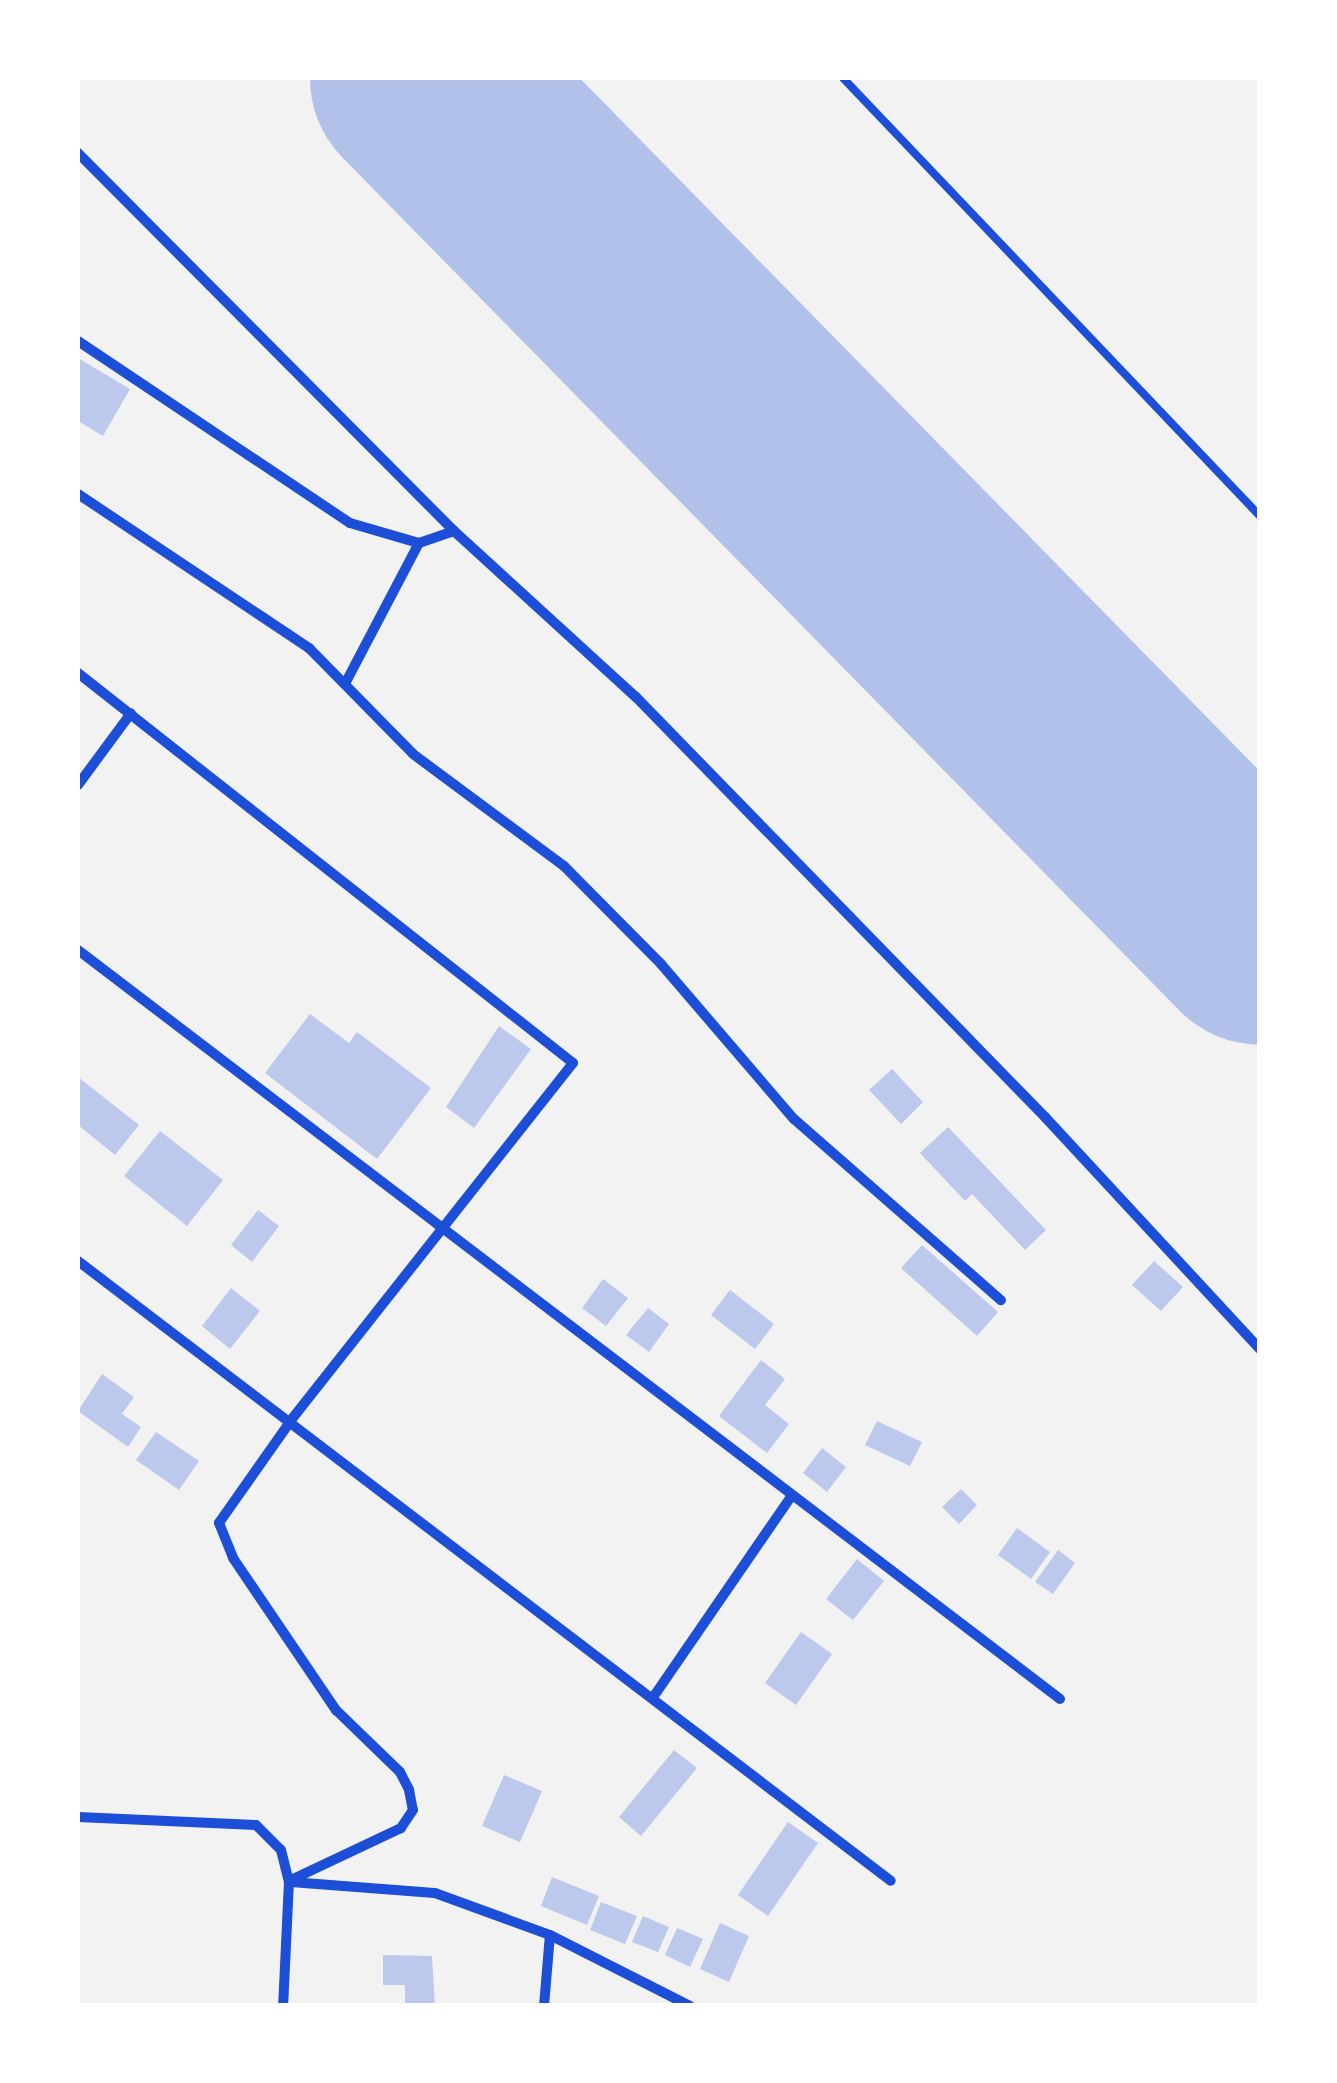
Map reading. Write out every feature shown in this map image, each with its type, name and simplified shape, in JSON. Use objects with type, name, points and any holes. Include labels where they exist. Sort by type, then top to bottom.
[{"type":"street","points":[[78,153],[454,531],[634,696],[1045,1117],[1260,1349]]},
{"type":"street","points":[[78,341],[350,523],[418,543],[454,531]]},
{"type":"street","points":[[78,494],[310,648],[347,680],[413,754],[564,866],[661,964],[794,1119],[1001,1300]]},
{"type":"street","points":[[347,680],[418,543]]},
{"type":"street","points":[[78,673],[573,1062],[292,1419],[218,1523],[223,1540],[336,1710],[400,1772],[413,1810],[401,1828],[288,1881]]},
{"type":"street","points":[[78,786],[131,713]]},
{"type":"street","points":[[78,950],[790,1498],[1060,1699]]},
{"type":"street","points":[[78,1261],[292,1419],[891,1881]]},
{"type":"street","points":[[654,1696],[790,1498]]},
{"type":"street","points":[[78,1817],[256,1825],[281,1850],[288,1881],[283,2006]]},
{"type":"street","points":[[288,1881],[435,1893],[550,1935],[690,2006]]},
{"type":"street","points":[[544,2006],[550,1935]]},
{"type":"lane","points":[[843,78],[1260,516]]},
{"type":"building","points":[[78,358],[130,389],[103,436],[78,421]]},
{"type":"building","points":[[310,1014],[349,1043],[357,1032],[431,1088],[377,1159],[265,1073]]},
{"type":"building","points":[[499,1026],[531,1049],[474,1128],[446,1107]]},
{"type":"building","points":[[892,1069],[923,1102],[901,1124],[869,1090]]},
{"type":"building","points":[[78,1077],[139,1125],[115,1155],[78,1125]]},
{"type":"building","points":[[948,1127],[1046,1230],[1025,1250],[972,1194],[965,1201],[920,1153]]},
{"type":"building","points":[[160,1131],[223,1180],[187,1226],[124,1176]]},
{"type":"building","points":[[258,1210],[279,1226],[252,1262],[231,1245]]},
{"type":"building","points":[[922,1245],[998,1312],[977,1336],[901,1268]]},
{"type":"building","points":[[1154,1261],[1183,1287],[1161,1311],[1132,1285]]},
{"type":"building","points":[[603,1279],[628,1298],[606,1326],[582,1308]]},
{"type":"building","points":[[231,1288],[260,1311],[230,1349],[202,1326]]},
{"type":"building","points":[[730,1290],[774,1324],[755,1349],[711,1315]]},
{"type":"building","points":[[648,1308],[669,1324],[649,1352],[626,1335]]},
{"type":"building","points":[[761,1360],[785,1379],[765,1405],[789,1424],[767,1453],[719,1416]]},
{"type":"building","points":[[102,1374],[134,1397],[122,1414],[141,1427],[128,1447],[78,1411]]},
{"type":"building","points":[[877,1421],[922,1442],[910,1466],[865,1445]]},
{"type":"building","points":[[156,1432],[199,1461],[179,1490],[136,1460]]},
{"type":"building","points":[[822,1448],[846,1467],[827,1492],[803,1473]]},
{"type":"building","points":[[961,1489],[977,1505],[959,1524],[942,1507]]},
{"type":"building","points":[[1017,1528],[1050,1552],[1031,1579],[998,1555]]},
{"type":"building","points":[[1058,1550],[1075,1563],[1053,1594],[1035,1582]]},
{"type":"building","points":[[857,1559],[884,1581],[853,1620],[826,1599]]},
{"type":"building","points":[[801,1632],[832,1654],[796,1705],[765,1683]]},
{"type":"building","points":[[674,1750],[697,1768],[641,1836],[619,1817]]},
{"type":"building","points":[[504,1775],[542,1791],[520,1842],[482,1826]]},
{"type":"building","points":[[788,1822],[818,1843],[768,1916],[738,1895]]},
{"type":"building","points":[[552,1877],[599,1896],[587,1925],[541,1906]]},
{"type":"building","points":[[601,1902],[637,1916],[625,1944],[590,1930]]},
{"type":"building","points":[[643,1916],[669,1927],[658,1952],[632,1942]]},
{"type":"building","points":[[720,1923],[749,1936],[729,1982],[700,1969]]},
{"type":"building","points":[[677,1928],[703,1939],[690,1967],[665,1955]]},
{"type":"building","points":[[383,1955],[432,1956],[435,2006],[405,2006],[405,1985],[383,1985]]},
{"type":"runway","points":[[422,78],[1260,932]]}]
